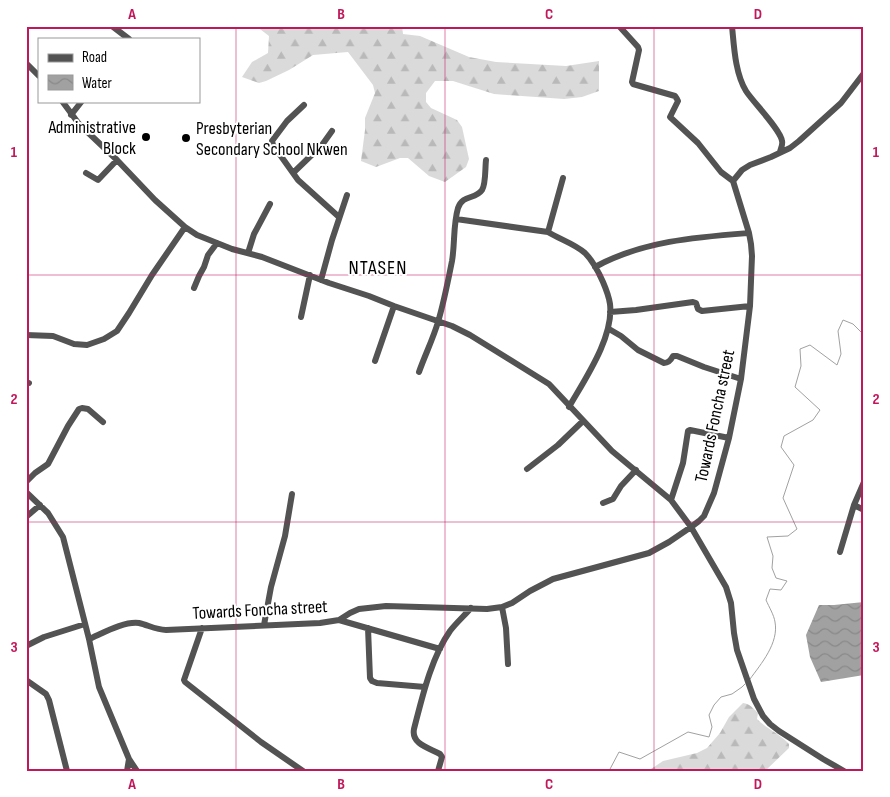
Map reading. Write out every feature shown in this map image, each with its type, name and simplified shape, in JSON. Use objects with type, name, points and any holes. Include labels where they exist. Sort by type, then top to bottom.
[{"type":"street","points":[[112,26],[128,38]]},
{"type":"street","points":[[619,26],[639,50],[633,84],[675,96],[678,101],[670,117],[698,143],[721,172],[734,181],[742,170],[750,165],[790,148],[799,141],[836,108],[864,72]]},
{"type":"street","points":[[732,26],[742,82],[751,98],[779,134],[783,142],[780,152]]},
{"type":"street","points":[[26,63],[38,75]]},
{"type":"street","points":[[63,102],[79,124],[155,200],[185,227],[197,235],[452,326],[543,380],[554,389],[612,451],[671,500],[691,527],[729,594],[737,650],[758,708],[763,716],[779,731],[844,771]]},
{"type":"street","points":[[71,115],[81,102]]},
{"type":"street","points":[[304,105],[287,121],[272,141],[273,145],[298,180],[339,217]]},
{"type":"street","points":[[293,173],[322,145],[332,131]]},
{"type":"street","points":[[86,173],[98,180],[117,160]]},
{"type":"street","points":[[419,372],[438,322],[452,259],[456,219],[461,202],[482,190],[486,160]]},
{"type":"street","points":[[548,232],[563,178]]},
{"type":"street","name":"Towards Foncha street","points":[[89,639],[132,623],[141,623],[155,629],[166,630],[320,623],[340,620],[350,613],[368,608],[386,606],[487,609],[502,607],[553,579],[649,553],[691,527],[704,516],[710,505],[729,438],[741,379],[750,306],[752,256],[749,233],[734,181]]},
{"type":"street","points":[[321,280],[347,195]]},
{"type":"street","points":[[248,253],[254,234],[270,204]]},
{"type":"street","points":[[456,219],[548,232],[584,253],[595,267],[601,277],[610,304],[609,329],[597,357],[570,407]]},
{"type":"street","points":[[26,335],[53,336],[74,344],[87,345],[104,339],[117,331],[185,227]]},
{"type":"street","points":[[595,267],[610,258],[667,242],[712,235],[749,233]]},
{"type":"street","points":[[194,288],[208,255],[217,243]]},
{"type":"street","points":[[301,317],[310,275]]},
{"type":"street","points":[[610,312],[693,302],[702,311],[750,306]]},
{"type":"street","points":[[375,361],[394,306]]},
{"type":"street","points":[[609,329],[622,336],[638,350],[664,363],[670,361],[673,356],[677,356],[741,379]]},
{"type":"street","points":[[26,482],[48,464],[68,426],[80,409],[88,409],[103,422]]},
{"type":"street","points":[[527,469],[552,450],[583,421]]},
{"type":"street","points":[[671,500],[683,463],[688,430],[729,438]]},
{"type":"street","points":[[603,503],[613,499],[621,486],[636,470]]},
{"type":"street","points":[[840,552],[854,505],[864,482]]},
{"type":"street","points":[[26,492],[48,513],[63,536],[99,687],[129,759],[137,771]]},
{"type":"street","points":[[264,625],[271,587],[285,536],[292,494]]},
{"type":"street","points":[[26,517],[40,505]]},
{"type":"street","points":[[854,505],[864,510]]},
{"type":"street","points":[[502,607],[506,628],[508,664]]},
{"type":"street","points":[[438,771],[442,757],[440,754],[419,743],[413,735],[425,687],[440,649],[452,629],[471,608]]},
{"type":"street","points":[[340,620],[440,649]]},
{"type":"street","points":[[26,646],[44,637],[85,624]]},
{"type":"street","points":[[202,628],[184,680],[185,682],[261,742],[303,771]]},
{"type":"street","points":[[368,628],[370,678],[372,681],[425,687]]},
{"type":"street","points":[[26,680],[46,694],[49,700],[67,771]]},
{"type":"street","points":[[127,771],[129,759]]},
{"type":"green space","points":[[256,26],[402,26],[403,34],[420,36],[469,57],[496,62],[566,66],[599,61],[599,91],[582,97],[564,99],[494,94],[453,81],[435,81],[426,93],[426,102],[431,108],[457,120],[462,127],[469,159],[466,167],[445,182],[429,176],[408,158],[400,158],[376,167],[361,161],[365,118],[375,93],[373,85],[348,52],[313,55],[289,70],[259,83],[242,77],[252,62],[268,53],[269,36]]},
{"type":"green space","points":[[743,703],[753,708],[758,713],[757,719],[789,744],[789,748],[765,771],[648,771],[663,761],[697,753],[707,748],[720,733],[729,717]]},
{"type":"water","points":[[864,602],[864,675],[821,682],[810,657],[806,635],[819,605]]},
{"type":"waterway","points":[[750,679],[768,653],[776,630],[773,614],[766,600],[770,589],[781,590],[787,581],[776,578],[772,568],[773,556],[767,537],[788,536],[797,529],[783,498],[794,465],[781,447],[784,436],[813,420],[820,410],[795,387],[801,366],[800,349],[810,345],[837,365],[841,354],[838,331],[843,320],[853,324],[864,335]]},
{"type":"waterway","points":[[609,771],[619,752],[640,759],[688,732],[709,737],[712,727],[709,715],[714,705],[721,697],[732,694],[745,684]]},
{"type":"place","name":"Administrative Block","points":[[146,137]]},
{"type":"place","name":"Presbyterian Secondary School Nkwen","points":[[186,138]]},
{"type":"district","name":"NTASEN","points":[[378,268]]}]
